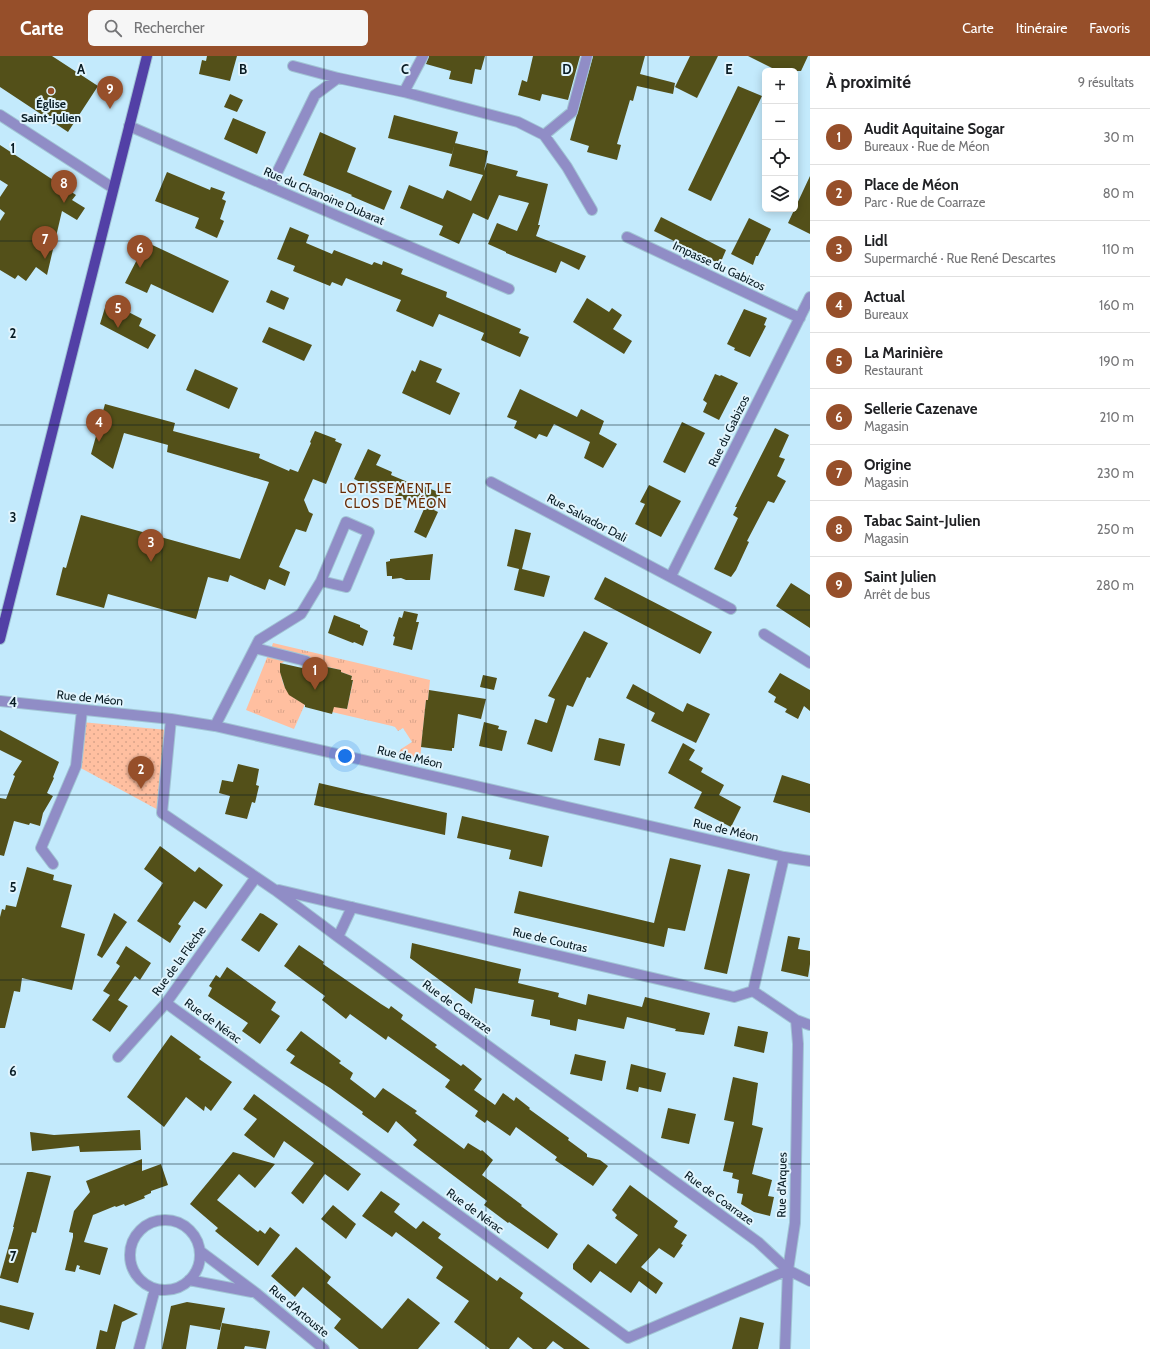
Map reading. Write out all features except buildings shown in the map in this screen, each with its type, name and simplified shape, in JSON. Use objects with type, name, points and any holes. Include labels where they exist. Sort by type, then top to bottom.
[{"type":"main road","points":[[0,639],[147,56]]},
{"type":"street","points":[[404,92],[424,56]]},
{"type":"street","points":[[544,135],[572,112],[587,56]]},
{"type":"street","points":[[293,66],[338,78],[404,92],[518,122],[544,135],[567,166],[592,210]]},
{"type":"street","points":[[270,188],[315,95],[338,78]]},
{"type":"street","points":[[0,115],[113,188]]},
{"type":"street","name":"Rue du Chanoine Dubarat","points":[[129,126],[270,188],[509,289]]},
{"type":"street","name":"Impasse du Gabizos","points":[[627,237],[800,318]]},
{"type":"street","name":"Rue du Gabizos","points":[[671,576],[810,297]]},
{"type":"street","name":"Rue Salvador Dali","points":[[491,482],[731,609]]},
{"type":"street","points":[[215,726],[259,640],[301,614],[321,581],[346,522],[369,532],[346,587],[321,581]]},
{"type":"street","points":[[764,634],[810,663]]},
{"type":"street","points":[[255,648],[306,661]]},
{"type":"street","name":"Rue de Méon","points":[[0,701],[171,719],[215,726],[784,857],[810,861]]},
{"type":"street","points":[[53,864],[41,848],[76,766],[82,710]]},
{"type":"street","name":"Rue de Coarraze","points":[[171,719],[162,813],[275,890],[758,1242],[788,1270],[810,1281]]},
{"type":"street","points":[[784,857],[753,991],[796,1020],[810,1025]]},
{"type":"street","name":"Rue de la Flèche","points":[[118,1057],[166,1003],[256,877]]},
{"type":"street","name":"Rue de Coutras","points":[[275,890],[734,996],[753,991]]},
{"type":"street","points":[[338,937],[352,907]]},
{"type":"street","name":"Rue de Nérac","points":[[166,1003],[628,1338],[788,1270]]},
{"type":"street","name":"Rue d'Arques","points":[[785,1349],[788,1270],[795,1223],[798,1044],[796,1020]]},
{"type":"street","name":"Rue d'Artouste","points":[[155,1289],[145,1284],[136,1276],[131,1265],[129,1254],[132,1242],[138,1232],[146,1224],[157,1220],[169,1220],[180,1223],[190,1230],[200,1251],[256,1293],[324,1349]]},
{"type":"street","points":[[139,1349],[155,1289],[167,1290],[179,1287],[189,1280],[196,1271],[200,1251]]},
{"type":"street","name":"Rue d'Artouste","points":[[189,1280],[256,1293]]},
{"type":"green space","points":[[273,643],[430,680],[428,700],[426,700],[420,759],[398,754],[401,749],[412,742],[403,728],[398,731],[392,726],[332,712],[333,706],[347,709],[353,681],[351,680],[352,676],[341,672],[341,670],[311,663],[312,659],[271,649]]},
{"type":"green space","points":[[268,655],[285,661],[280,663],[285,688],[298,701],[305,704],[294,729],[246,710]]},
{"type":"green space","points":[[81,722],[168,730],[162,812],[77,766]]},
{"type":"place","name":"Église Saint-Julien","points":[[51,91]]},
{"type":"place","name":"Saint Julien","points":[[110,109]]},
{"type":"place","name":"Tabac Saint-Julien","points":[[64,203]]},
{"type":"place","name":"Origine","points":[[45,259]]},
{"type":"place","name":"Sellerie Cazenave","points":[[140,268]]},
{"type":"place","name":"La Marinière","points":[[118,328]]},
{"type":"place","name":"Actual","points":[[99,442]]},
{"type":"place","name":"Lidl","points":[[151,562]]},
{"type":"place","name":"Audit Aquitaine Sogar","points":[[315,690]]},
{"type":"place","name":"Place de Méon","points":[[141,789]]},
{"type":"district","name":"LOTISSEMENT LE CLOS DE MÉON","points":[[396,496]]}]
